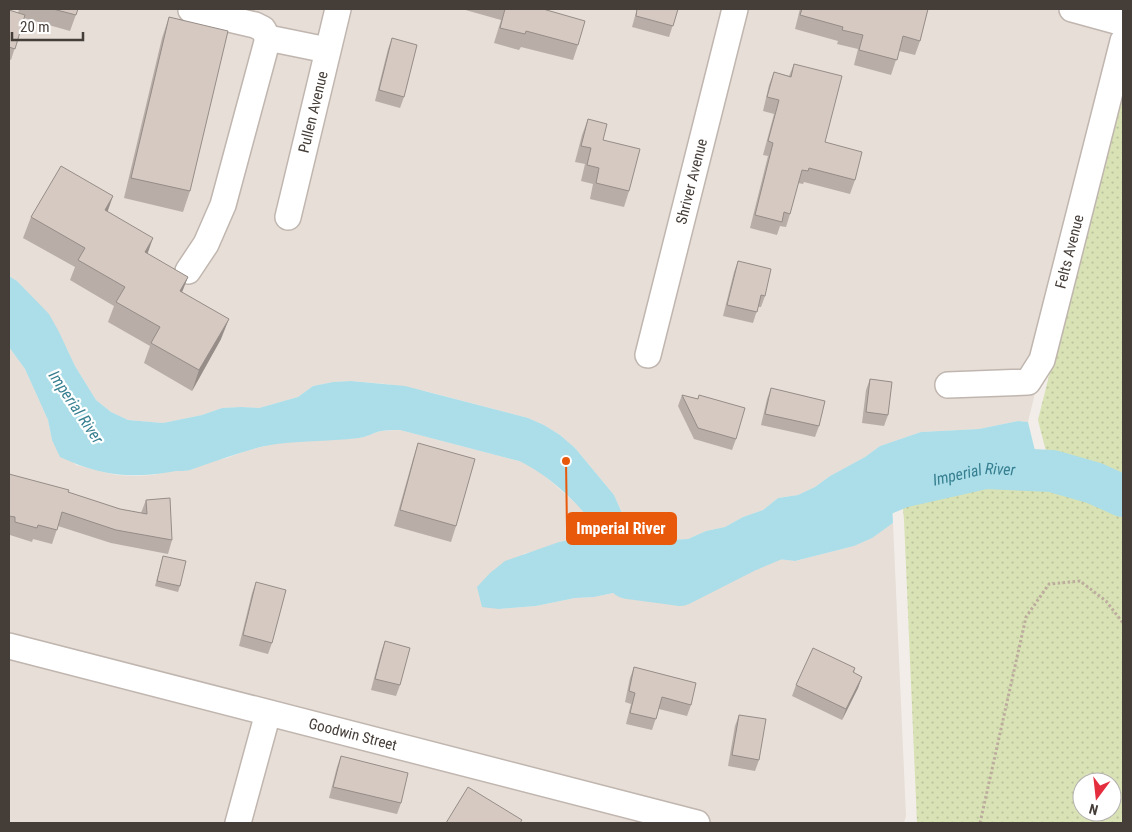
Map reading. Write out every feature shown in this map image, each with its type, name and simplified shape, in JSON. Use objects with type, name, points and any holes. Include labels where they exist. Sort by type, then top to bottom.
[{"type":"street","name":"Pullen Avenue","points":[[288,217],[338,9]]},
{"type":"street","name":"Shriver Avenue","points":[[648,354],[735,9]]},
{"type":"street","points":[[1072,9],[1123,23]]},
{"type":"street","points":[[188,271],[206,244],[223,205],[268,38],[263,29],[255,25],[191,10]]},
{"type":"street","points":[[268,38],[327,50]]},
{"type":"street","name":"Felts Avenue","points":[[948,384],[1028,382],[1042,360],[1123,40]]},
{"type":"street","name":"Goodwin Street","points":[[9,646],[697,823]]},
{"type":"street","points":[[238,823],[268,713]]},
{"type":"path","points":[[980,823],[1026,617],[1049,584],[1080,581],[1106,601],[1123,622]]},
{"type":"shaded area","points":[[9,9],[1118,9],[1079,211],[1028,422],[1018,421],[979,429],[921,432],[880,446],[815,487],[798,495],[778,498],[763,510],[743,517],[725,527],[706,531],[688,539],[670,540],[653,533],[622,513],[614,495],[575,448],[560,435],[544,425],[528,418],[425,391],[387,384],[352,381],[333,382],[313,386],[298,397],[259,408],[222,408],[202,415],[163,423],[128,420],[111,412],[96,400],[67,349],[32,297],[17,281],[9,276]]},
{"type":"shaded area","points":[[9,347],[25,369],[48,420],[52,440],[76,465],[116,475],[153,475],[191,470],[208,462],[283,442],[361,438],[381,431],[400,430],[519,461],[536,468],[581,508],[592,523],[579,538],[559,542],[523,554],[499,609],[536,606],[613,593],[633,598],[653,594],[722,563],[741,559],[795,561],[854,546],[893,523],[906,816],[904,823],[9,823]]},
{"type":"green space","points":[[1123,78],[1123,823],[917,823],[901,487],[985,468],[1051,471],[1038,420]]},
{"type":"water","points":[[9,276],[17,281],[49,314],[75,366],[96,400],[111,412],[128,420],[163,423],[202,415],[222,408],[259,408],[298,397],[313,386],[333,382],[351,381],[405,386],[528,418],[544,425],[560,435],[575,448],[614,495],[622,513],[653,533],[670,540],[688,539],[706,531],[725,527],[743,517],[763,510],[778,498],[798,495],[815,487],[880,446],[921,432],[979,429],[1018,421],[1028,422],[1037,459],[983,457],[897,476],[891,485],[893,523],[872,538],[854,546],[795,561],[741,559],[722,563],[653,594],[633,598],[613,593],[536,606],[499,609],[482,607],[477,587],[505,561],[559,542],[579,538],[592,523],[568,496],[539,472],[519,461],[400,430],[381,431],[359,438],[265,446],[190,470],[155,474],[114,474],[101,472],[74,463],[60,457],[52,440],[48,420],[25,369],[9,347]]},
{"type":"building","points":[[53,9],[78,9],[76,15]]},
{"type":"building","points":[[505,9],[543,9],[585,21],[578,45],[526,31],[525,34],[500,28]]},
{"type":"building","points":[[637,9],[678,9],[673,26],[636,16]]},
{"type":"building","points":[[802,9],[928,9],[920,41],[903,36],[897,60],[859,50],[863,35],[842,30],[843,27],[800,15]]},
{"type":"building","points":[[9,10],[25,15],[15,49],[9,47]]},
{"type":"building","points":[[169,17],[228,31],[190,191],[131,178]]},
{"type":"building","points":[[392,38],[417,45],[404,97],[379,90]]},
{"type":"building","points":[[794,64],[842,76],[825,142],[862,152],[855,180],[809,168],[808,171],[802,170],[790,214],[784,212],[782,222],[755,215],[773,143],[768,141],[779,100],[767,97],[774,72],[791,77]]},
{"type":"building","points":[[588,119],[607,124],[603,140],[640,149],[629,191],[596,183],[599,168],[587,165],[591,148],[581,146]]},
{"type":"building","points":[[61,166],[113,196],[105,210],[153,238],[145,252],[188,277],[180,291],[229,319],[199,370],[151,343],[160,327],[116,302],[125,287],[78,260],[85,248],[31,217]]},
{"type":"building","points":[[738,261],[771,269],[765,296],[761,295],[757,312],[727,305]]},
{"type":"building","points":[[870,379],[892,382],[888,415],[866,412]]},
{"type":"building","points":[[771,388],[825,401],[819,426],[765,414]]},
{"type":"building","points":[[682,395],[698,399],[699,395],[745,408],[736,439],[698,428]]},
{"type":"building","points":[[418,443],[475,459],[456,526],[400,510]]},
{"type":"building","points":[[9,474],[69,490],[68,492],[120,509],[147,514],[146,500],[170,498],[172,540],[116,530],[62,512],[57,530],[38,525],[37,528],[15,522],[15,517],[9,516]]},
{"type":"building","points":[[163,556],[186,561],[180,586],[157,581]]},
{"type":"building","points":[[256,582],[286,590],[272,643],[243,635]]},
{"type":"building","points":[[385,641],[410,648],[400,685],[375,679]]},
{"type":"building","points":[[813,648],[855,668],[853,672],[862,677],[846,709],[796,685]]},
{"type":"building","points":[[634,667],[696,683],[691,705],[662,697],[656,719],[630,713],[635,693],[629,691]]},
{"type":"building","points":[[739,715],[766,719],[759,760],[732,755]]},
{"type":"building","points":[[341,756],[408,773],[401,803],[333,787]]},
{"type":"building","points":[[468,787],[522,820],[520,823],[446,823]]},
{"type":"waterway","name":"Imperial River","points":[[837,514],[901,487],[985,468],[1052,471],[1094,483],[1123,496]]},
{"type":"waterway","name":"Imperial River","points":[[619,569],[628,578],[680,585],[745,552],[778,538]]},
{"type":"place","name":"Imperial River","points":[[566,461]]}]
